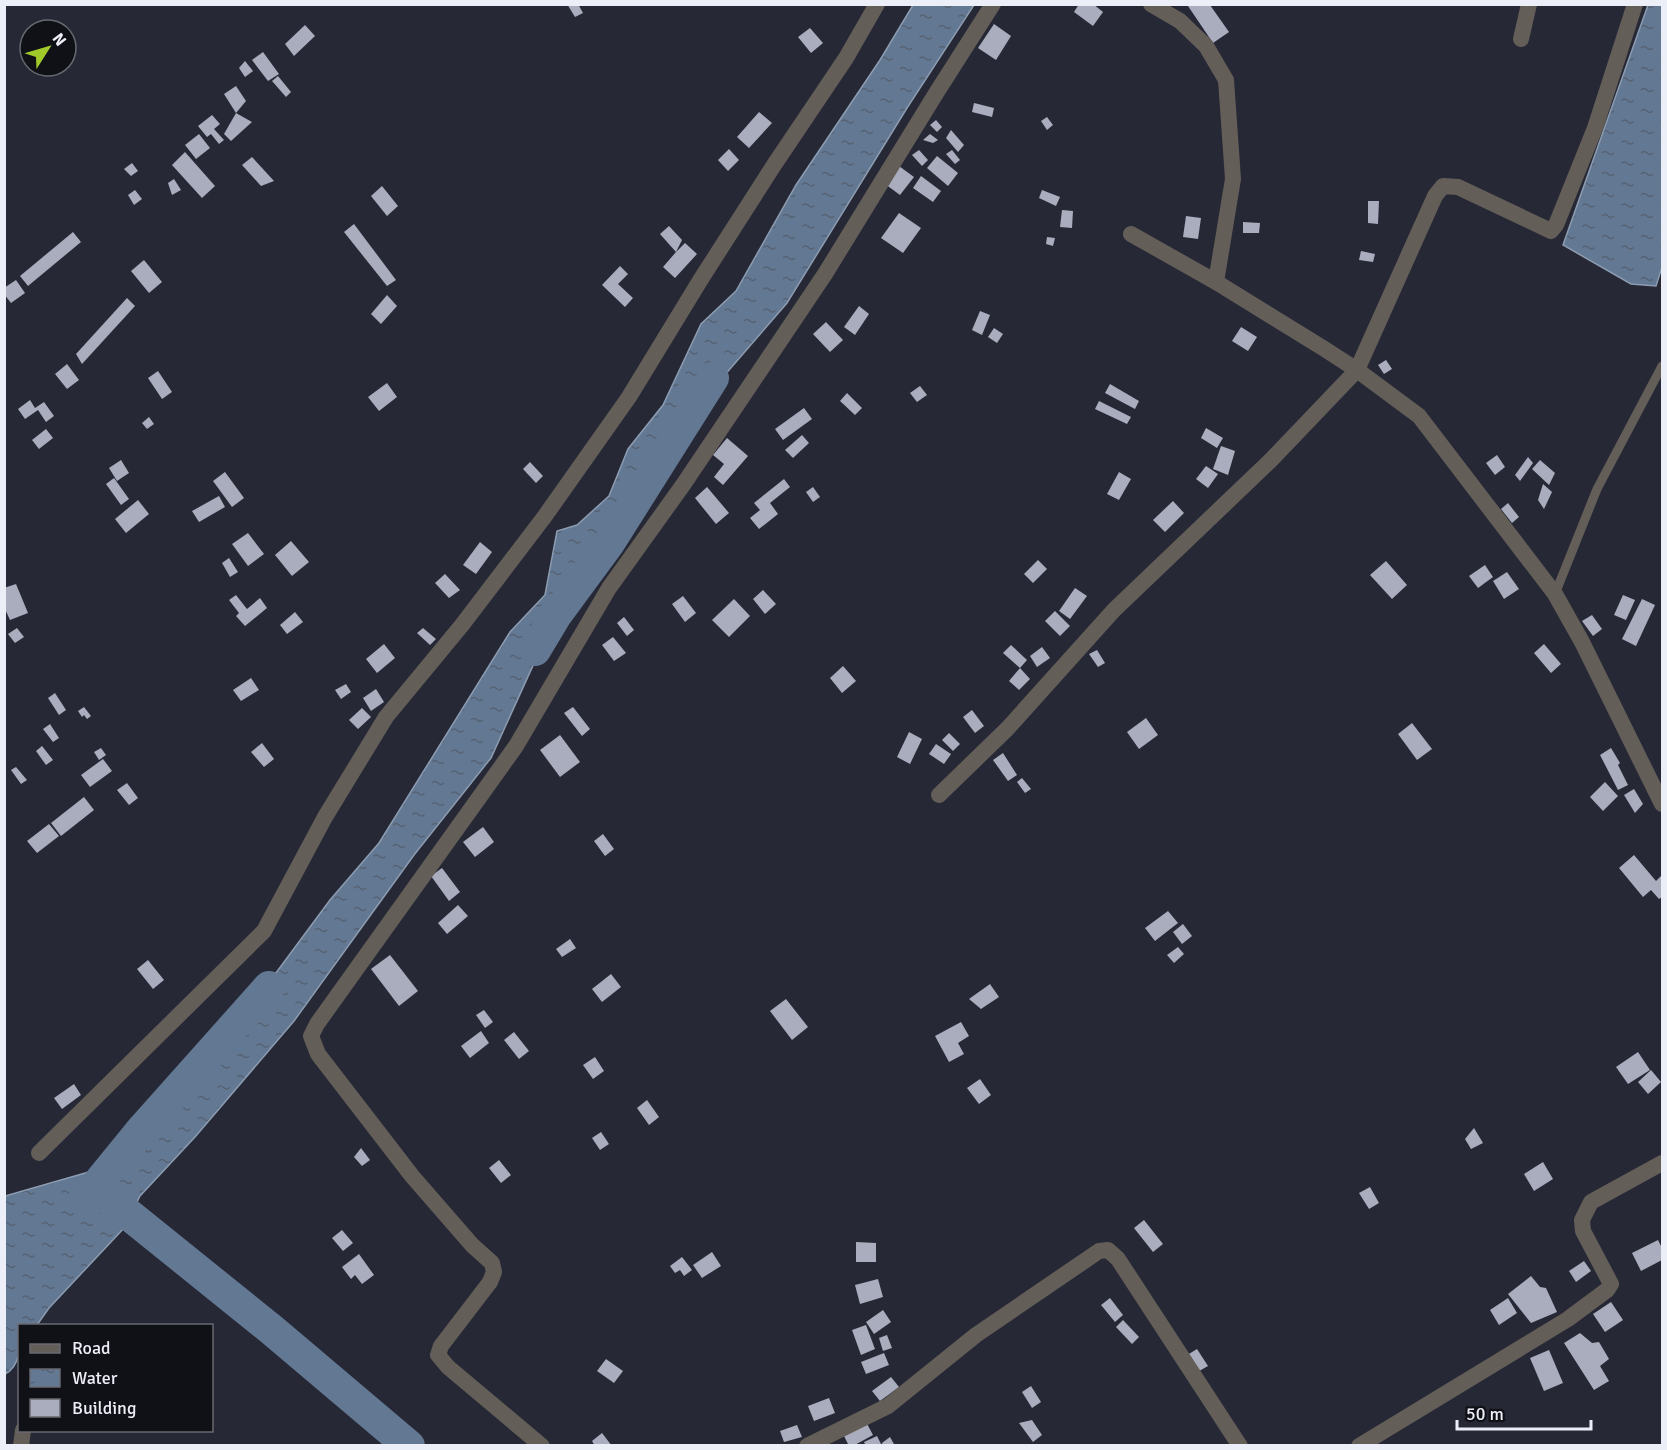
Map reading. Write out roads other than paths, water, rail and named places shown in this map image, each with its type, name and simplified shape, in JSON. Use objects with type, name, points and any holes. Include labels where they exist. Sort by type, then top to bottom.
[{"type":"street","points":[[39,1153],[264,932],[325,817],[386,717],[462,625],[546,516],[629,397],[707,269],[846,58],[877,4]]},
{"type":"street","points":[[542,1446],[448,1367],[438,1355],[441,1346],[490,1282],[494,1272],[492,1263],[472,1245],[412,1176],[318,1054],[311,1036],[317,1024],[516,746],[609,588],[683,485],[825,274],[934,94],[993,4]]},
{"type":"street","points":[[1150,4],[1179,21],[1206,46],[1226,80],[1233,179],[1216,282]]},
{"type":"street","points":[[1521,39],[1529,4]]},
{"type":"street","points":[[939,795],[1008,728],[1114,610],[1271,460],[1357,370],[1436,196],[1443,186],[1458,187],[1551,231],[1556,225],[1595,128],[1635,4]]},
{"type":"street","points":[[1131,234],[1216,282],[1357,370],[1419,416],[1556,594],[1662,804]]},
{"type":"street","points":[[1359,1446],[1568,1318],[1607,1290],[1611,1284],[1583,1231],[1582,1220],[1591,1203],[1662,1163]]},
{"type":"street","points":[[807,1446],[888,1406],[976,1335],[1099,1251],[1108,1250],[1118,1259],[1240,1446]]},
{"type":"lane","points":[[1556,594],[1597,489],[1662,366]]},
{"type":"water","points":[[913,5],[974,5],[907,108],[787,303],[691,414],[609,543],[556,615],[491,758],[414,855],[294,1021],[195,1137],[140,1196],[124,1228],[49,1308],[38,1324],[18,1324],[17,1359],[11,1370],[5,1374],[5,1196],[113,1165],[151,1129],[187,1080],[241,1020],[330,900],[379,843],[510,632],[545,595],[557,531],[577,525],[609,496],[628,449],[663,405],[701,324],[736,291],[796,185],[880,60]]},
{"type":"water","points":[[1648,5],[1662,5],[1662,267],[1656,286],[1631,284],[1563,245]]},
{"type":"waterway","points":[[535,650],[556,615],[609,543],[713,378]]},
{"type":"waterway","points":[[85,1194],[95,1187],[139,1133],[269,987]]},
{"type":"waterway","points":[[97,1189],[272,1330],[409,1446]]}]
